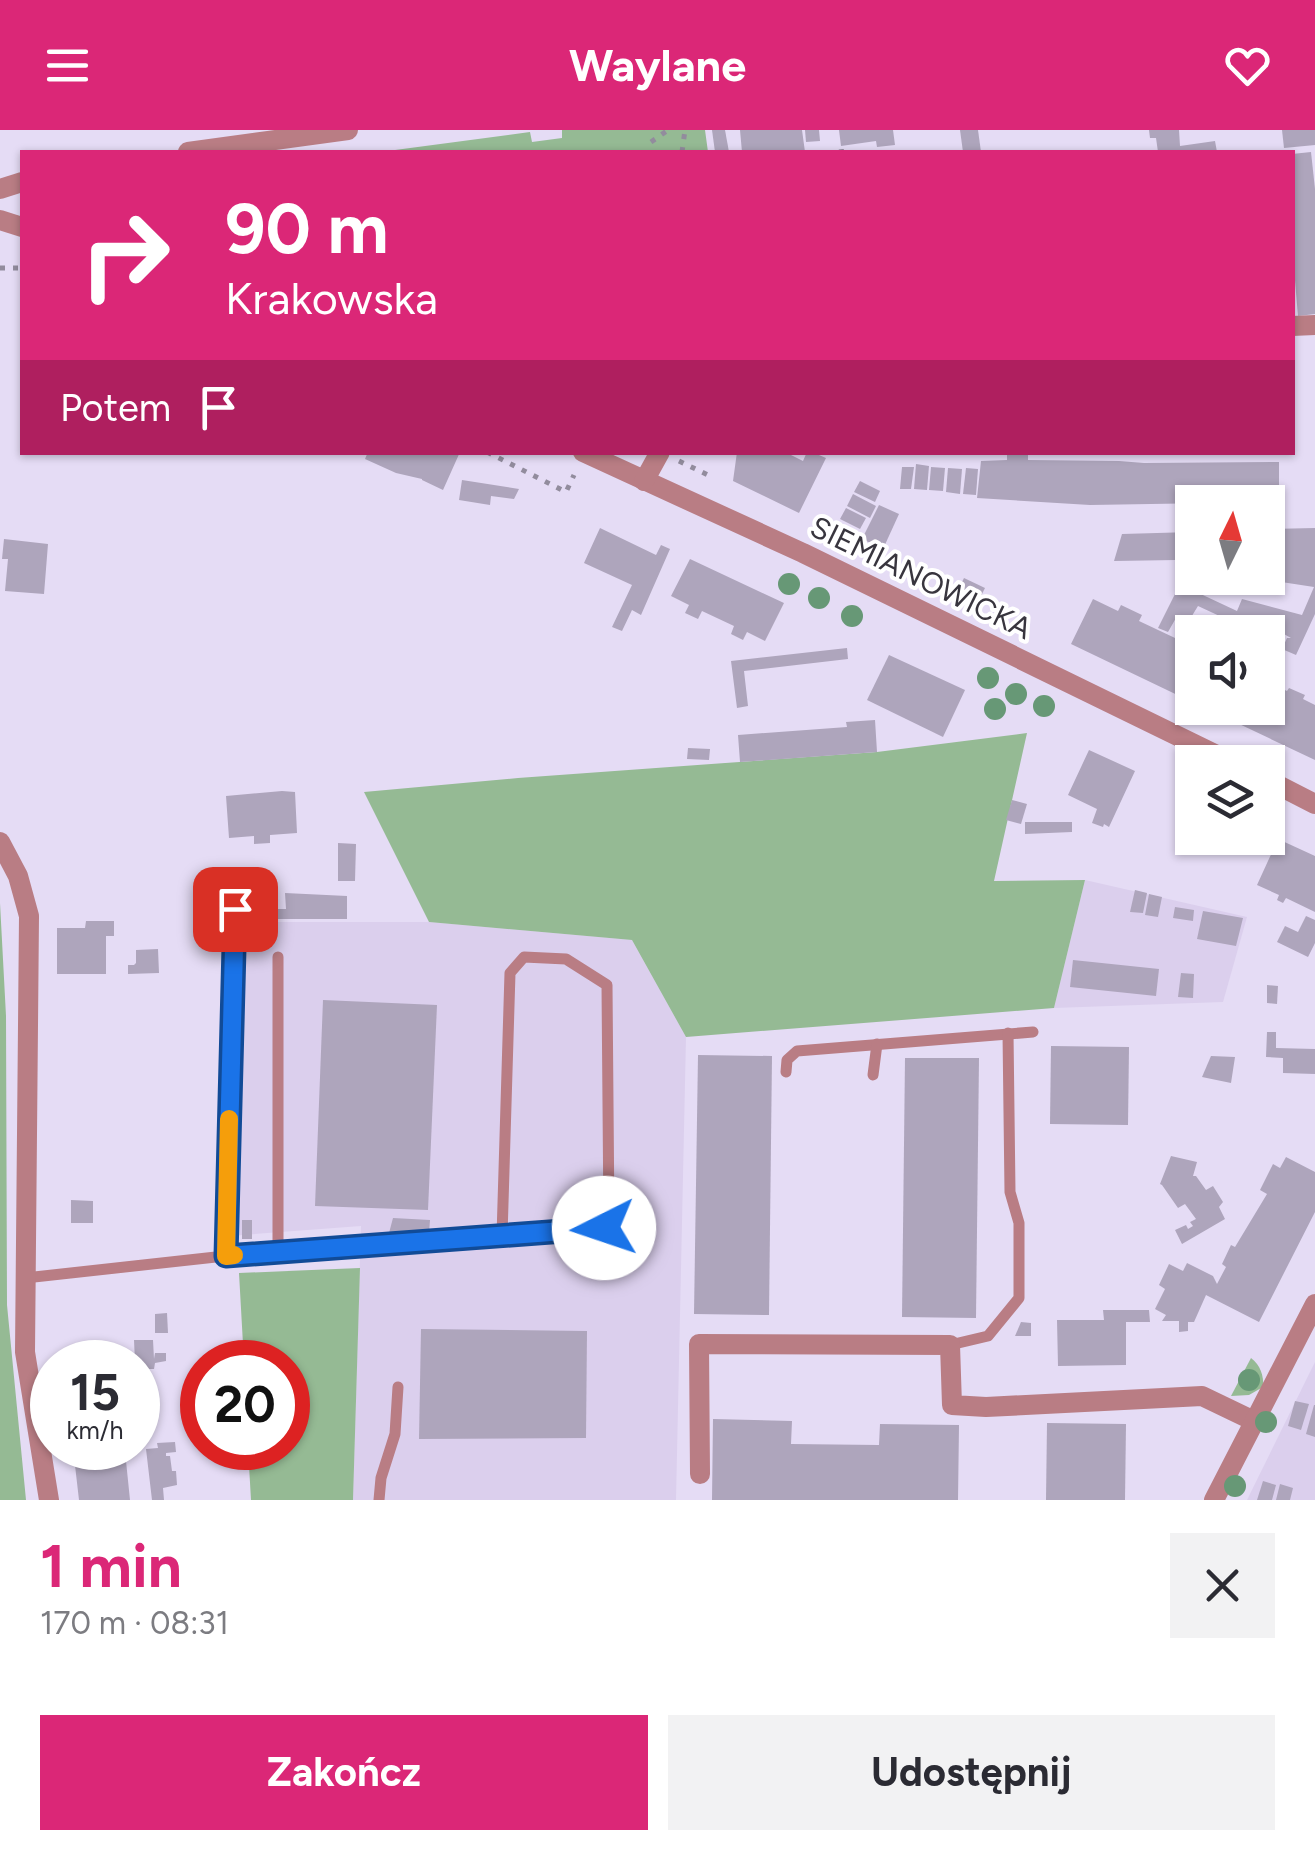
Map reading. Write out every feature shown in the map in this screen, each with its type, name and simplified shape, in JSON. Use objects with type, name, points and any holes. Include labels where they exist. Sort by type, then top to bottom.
[{"type":"street","points":[[203,150],[348,130]]},
{"type":"street","points":[[644,481],[665,455]]},
{"type":"street","name":"SIEMIANOWICKA","points":[[579,462],[644,481],[1196,745]]},
{"type":"street","points":[[1285,789],[1315,804]]},
{"type":"street","points":[[0,842],[18,876],[29,916],[25,1352],[49,1500]]},
{"type":"street","points":[[1214,1500],[1315,1304]]},
{"type":"street","points":[[700,1474],[699,1344],[950,1345],[952,1405],[986,1407],[1202,1396],[1254,1422]]},
{"type":"lane","points":[[226,1256],[235,909]]},
{"type":"lane","points":[[278,957],[278,1252]]},
{"type":"lane","points":[[24,1278],[226,1256],[502,1236],[604,1228],[609,1222],[606,984],[566,959],[524,957],[510,973],[502,1236]]},
{"type":"lane","points":[[786,1072],[787,1060],[797,1051],[1033,1032]]},
{"type":"lane","points":[[950,1345],[988,1336],[1019,1298],[1019,1224],[1010,1192],[1008,1033]]},
{"type":"lane","points":[[872,1076],[876,1044]]},
{"type":"lane","points":[[379,1500],[381,1478],[395,1434],[398,1387]]},
{"type":"path","points":[[651,142],[668,130]]},
{"type":"path","points":[[492,455],[566,492],[579,462]]},
{"type":"path","points":[[665,455],[712,478]]},
{"type":"shaded area","points":[[1085,880],[1247,917],[1223,1002],[1054,1008]]},
{"type":"shaded area","points":[[230,922],[429,922],[632,940],[686,1037],[676,1500],[353,1500],[361,1226],[216,1237]]},
{"type":"shaded area","points":[[1315,1362],[1315,1500],[1247,1500],[1311,1370]]},
{"type":"green space","points":[[562,130],[705,130],[708,150],[395,150],[530,132],[532,142],[562,138]]},
{"type":"green space","points":[[1027,733],[994,881],[1085,880],[1054,1008],[686,1037],[632,940],[429,922],[364,792],[877,752]]},
{"type":"green space","points":[[0,903],[6,1016],[7,1305],[26,1500],[0,1500]]},
{"type":"green space","points":[[360,1268],[353,1500],[251,1500],[249,1470],[310,1470],[310,1340],[243,1340],[239,1273]]},
{"type":"green space","points":[[1251,1358],[1261,1371],[1263,1387],[1249,1395],[1231,1396]]},
{"type":"building","points":[[712,130],[725,130],[729,150],[715,150]]},
{"type":"building","points":[[740,130],[802,130],[805,150],[742,150]]},
{"type":"building","points":[[805,130],[819,130],[820,141],[806,142]]},
{"type":"building","points":[[839,130],[893,130],[895,145],[877,147],[876,141],[841,146]]},
{"type":"building","points":[[960,130],[978,130],[981,150],[963,150]]},
{"type":"building","points":[[1149,130],[1179,130],[1180,146],[1215,141],[1217,150],[1158,150],[1156,138],[1150,138]]},
{"type":"building","points":[[1282,130],[1315,130],[1315,145],[1284,148]]},
{"type":"building","points":[[1311,152],[1315,189],[1315,314],[1298,316],[1295,280],[1295,154]]},
{"type":"building","points":[[367,455],[459,455],[443,490],[365,459]]},
{"type":"building","points":[[737,455],[791,455],[803,461],[806,455],[826,458],[799,513],[733,481]]},
{"type":"building","points":[[1028,455],[1028,460],[1279,462],[1279,485],[1175,485],[1175,504],[1090,505],[977,498],[981,461]]},
{"type":"building","points":[[916,464],[929,466],[927,490],[914,489]]},
{"type":"building","points":[[902,467],[914,467],[911,489],[900,489]]},
{"type":"building","points":[[931,467],[945,468],[943,491],[929,490]]},
{"type":"building","points":[[948,468],[962,469],[960,494],[946,492]]},
{"type":"building","points":[[966,468],[978,469],[976,495],[963,494]]},
{"type":"building","points":[[462,480],[519,489],[514,499],[491,496],[490,505],[459,500]]},
{"type":"building","points":[[860,481],[880,491],[875,502],[854,492]]},
{"type":"building","points":[[853,494],[876,506],[870,518],[847,506]]},
{"type":"building","points":[[879,505],[899,514],[883,549],[862,539]]},
{"type":"building","points":[[846,508],[866,518],[860,529],[840,519]]},
{"type":"building","points":[[600,528],[656,555],[661,545],[670,549],[641,615],[632,610],[622,631],[612,627],[632,585],[584,563]]},
{"type":"building","points":[[1315,528],[1315,614],[1296,655],[1285,650],[1287,638],[1291,638],[1285,635],[1285,615],[1217,615],[1198,606],[1192,615],[1175,615],[1168,632],[1158,628],[1175,594],[1203,595],[1237,611],[1242,599],[1302,615],[1314,587],[1285,583],[1285,529]]},
{"type":"building","points":[[1175,532],[1175,560],[1114,561],[1122,534]]},
{"type":"building","points":[[4,539],[48,544],[44,594],[5,591],[8,559],[2,559]]},
{"type":"building","points":[[690,559],[784,603],[765,641],[747,632],[743,640],[731,634],[734,626],[702,611],[698,619],[685,613],[689,605],[671,596]]},
{"type":"building","points":[[964,578],[985,588],[979,600],[958,590]]},
{"type":"building","points":[[1093,599],[1118,611],[1121,605],[1142,615],[1139,621],[1175,638],[1175,694],[1071,644]]},
{"type":"building","points":[[847,648],[848,659],[744,671],[748,706],[737,708],[731,661]]},
{"type":"building","points":[[889,655],[965,690],[943,737],[867,700]]},
{"type":"building","points":[[1289,688],[1315,705],[1315,760],[1241,725],[1285,725],[1285,690]]},
{"type":"building","points":[[875,720],[877,752],[740,762],[738,735],[847,727],[846,722]]},
{"type":"building","points":[[688,748],[710,749],[709,760],[687,759]]},
{"type":"building","points":[[1089,750],[1135,771],[1109,827],[1092,823],[1097,809],[1068,795]]},
{"type":"building","points":[[295,792],[297,833],[270,835],[270,843],[254,844],[254,836],[229,838],[226,796]]},
{"type":"building","points":[[1012,800],[1027,804],[1021,824],[1006,820]]},
{"type":"building","points":[[1025,822],[1072,822],[1072,832],[1025,834]]},
{"type":"building","points":[[1285,842],[1315,856],[1315,912],[1286,898],[1283,903],[1277,900],[1279,895],[1257,885],[1271,855],[1285,855]]},
{"type":"building","points":[[338,843],[356,844],[355,881],[338,881]]},
{"type":"building","points":[[1135,890],[1147,893],[1143,913],[1130,912]]},
{"type":"building","points":[[285,893],[347,896],[347,919],[243,919],[245,909],[286,909]]},
{"type":"building","points":[[1149,894],[1162,897],[1158,917],[1145,915]]},
{"type":"building","points":[[1175,907],[1194,910],[1193,921],[1173,918]]},
{"type":"building","points":[[1203,911],[1243,918],[1236,946],[1197,939]]},
{"type":"building","points":[[1306,916],[1315,920],[1315,943],[1308,957],[1277,942],[1285,926],[1298,932]]},
{"type":"building","points":[[86,921],[114,921],[114,936],[106,936],[106,974],[57,974],[57,928],[85,928]]},
{"type":"building","points":[[158,949],[159,973],[128,974],[128,965],[136,963],[136,950]]},
{"type":"building","points":[[1073,960],[1159,969],[1156,996],[1070,987]]},
{"type":"building","points":[[1181,973],[1194,974],[1193,998],[1178,997]]},
{"type":"building","points":[[1267,985],[1278,986],[1277,1004],[1267,1003]]},
{"type":"building","points":[[323,1000],[437,1005],[428,1210],[315,1206]]},
{"type":"building","points":[[1267,1032],[1276,1032],[1276,1048],[1315,1049],[1315,1074],[1283,1073],[1283,1058],[1266,1057]]},
{"type":"building","points":[[1051,1046],[1129,1047],[1128,1125],[1050,1124]]},
{"type":"building","points":[[698,1055],[772,1056],[769,1315],[694,1314]]},
{"type":"building","points":[[1211,1056],[1235,1057],[1231,1083],[1202,1077]]},
{"type":"building","points":[[905,1058],[979,1058],[976,1318],[902,1317]]},
{"type":"building","points":[[1171,1156],[1197,1162],[1193,1176],[1206,1190],[1213,1186],[1223,1202],[1219,1207],[1225,1219],[1182,1244],[1175,1230],[1186,1225],[1188,1229],[1196,1219],[1185,1204],[1178,1208],[1160,1184]]},
{"type":"building","points":[[1286,1157],[1315,1172],[1315,1212],[1259,1322],[1206,1295],[1194,1322],[1188,1322],[1188,1331],[1179,1332],[1179,1321],[1162,1321],[1166,1315],[1155,1309],[1165,1289],[1159,1285],[1169,1264],[1183,1271],[1187,1263],[1213,1276],[1217,1284],[1231,1245],[1235,1247],[1267,1194],[1260,1190],[1273,1164],[1280,1168]]},
{"type":"building","points":[[71,1200],[93,1201],[93,1223],[71,1223]]},
{"type":"building","points":[[393,1218],[430,1220],[429,1233],[389,1233]]},
{"type":"building","points":[[242,1220],[252,1220],[252,1239],[242,1239]]},
{"type":"building","points":[[1103,1310],[1149,1310],[1150,1322],[1126,1322],[1126,1365],[1058,1366],[1057,1320],[1104,1320]]},
{"type":"building","points":[[167,1313],[168,1333],[155,1333],[155,1314]]},
{"type":"building","points":[[1021,1322],[1031,1323],[1031,1336],[1015,1336]]},
{"type":"building","points":[[421,1329],[587,1331],[586,1438],[419,1439]]},
{"type":"building","points":[[1295,1401],[1309,1404],[1301,1430],[1288,1426]]},
{"type":"building","points":[[1315,1405],[1315,1437],[1306,1434]]},
{"type":"building","points":[[713,1419],[792,1421],[791,1444],[879,1445],[880,1424],[959,1425],[958,1500],[712,1500]]},
{"type":"building","points":[[1047,1423],[1126,1424],[1125,1500],[1046,1500]]},
{"type":"building","points":[[175,1442],[176,1452],[166,1456],[170,1456],[172,1471],[176,1471],[177,1485],[163,1488],[164,1500],[152,1500],[148,1470],[160,1470],[160,1443]]},
{"type":"building","points":[[76,1470],[127,1470],[130,1500],[79,1500]]},
{"type":"building","points":[[1263,1481],[1276,1485],[1272,1500],[1257,1500]]},
{"type":"building","points":[[1280,1484],[1293,1488],[1290,1500],[1276,1500]]},
{"type":"slow traffic","points":[[229,1119],[226,1256],[234,1255]]},
{"type":"route","points":[[235,909],[226,1256],[604,1228]]}]
